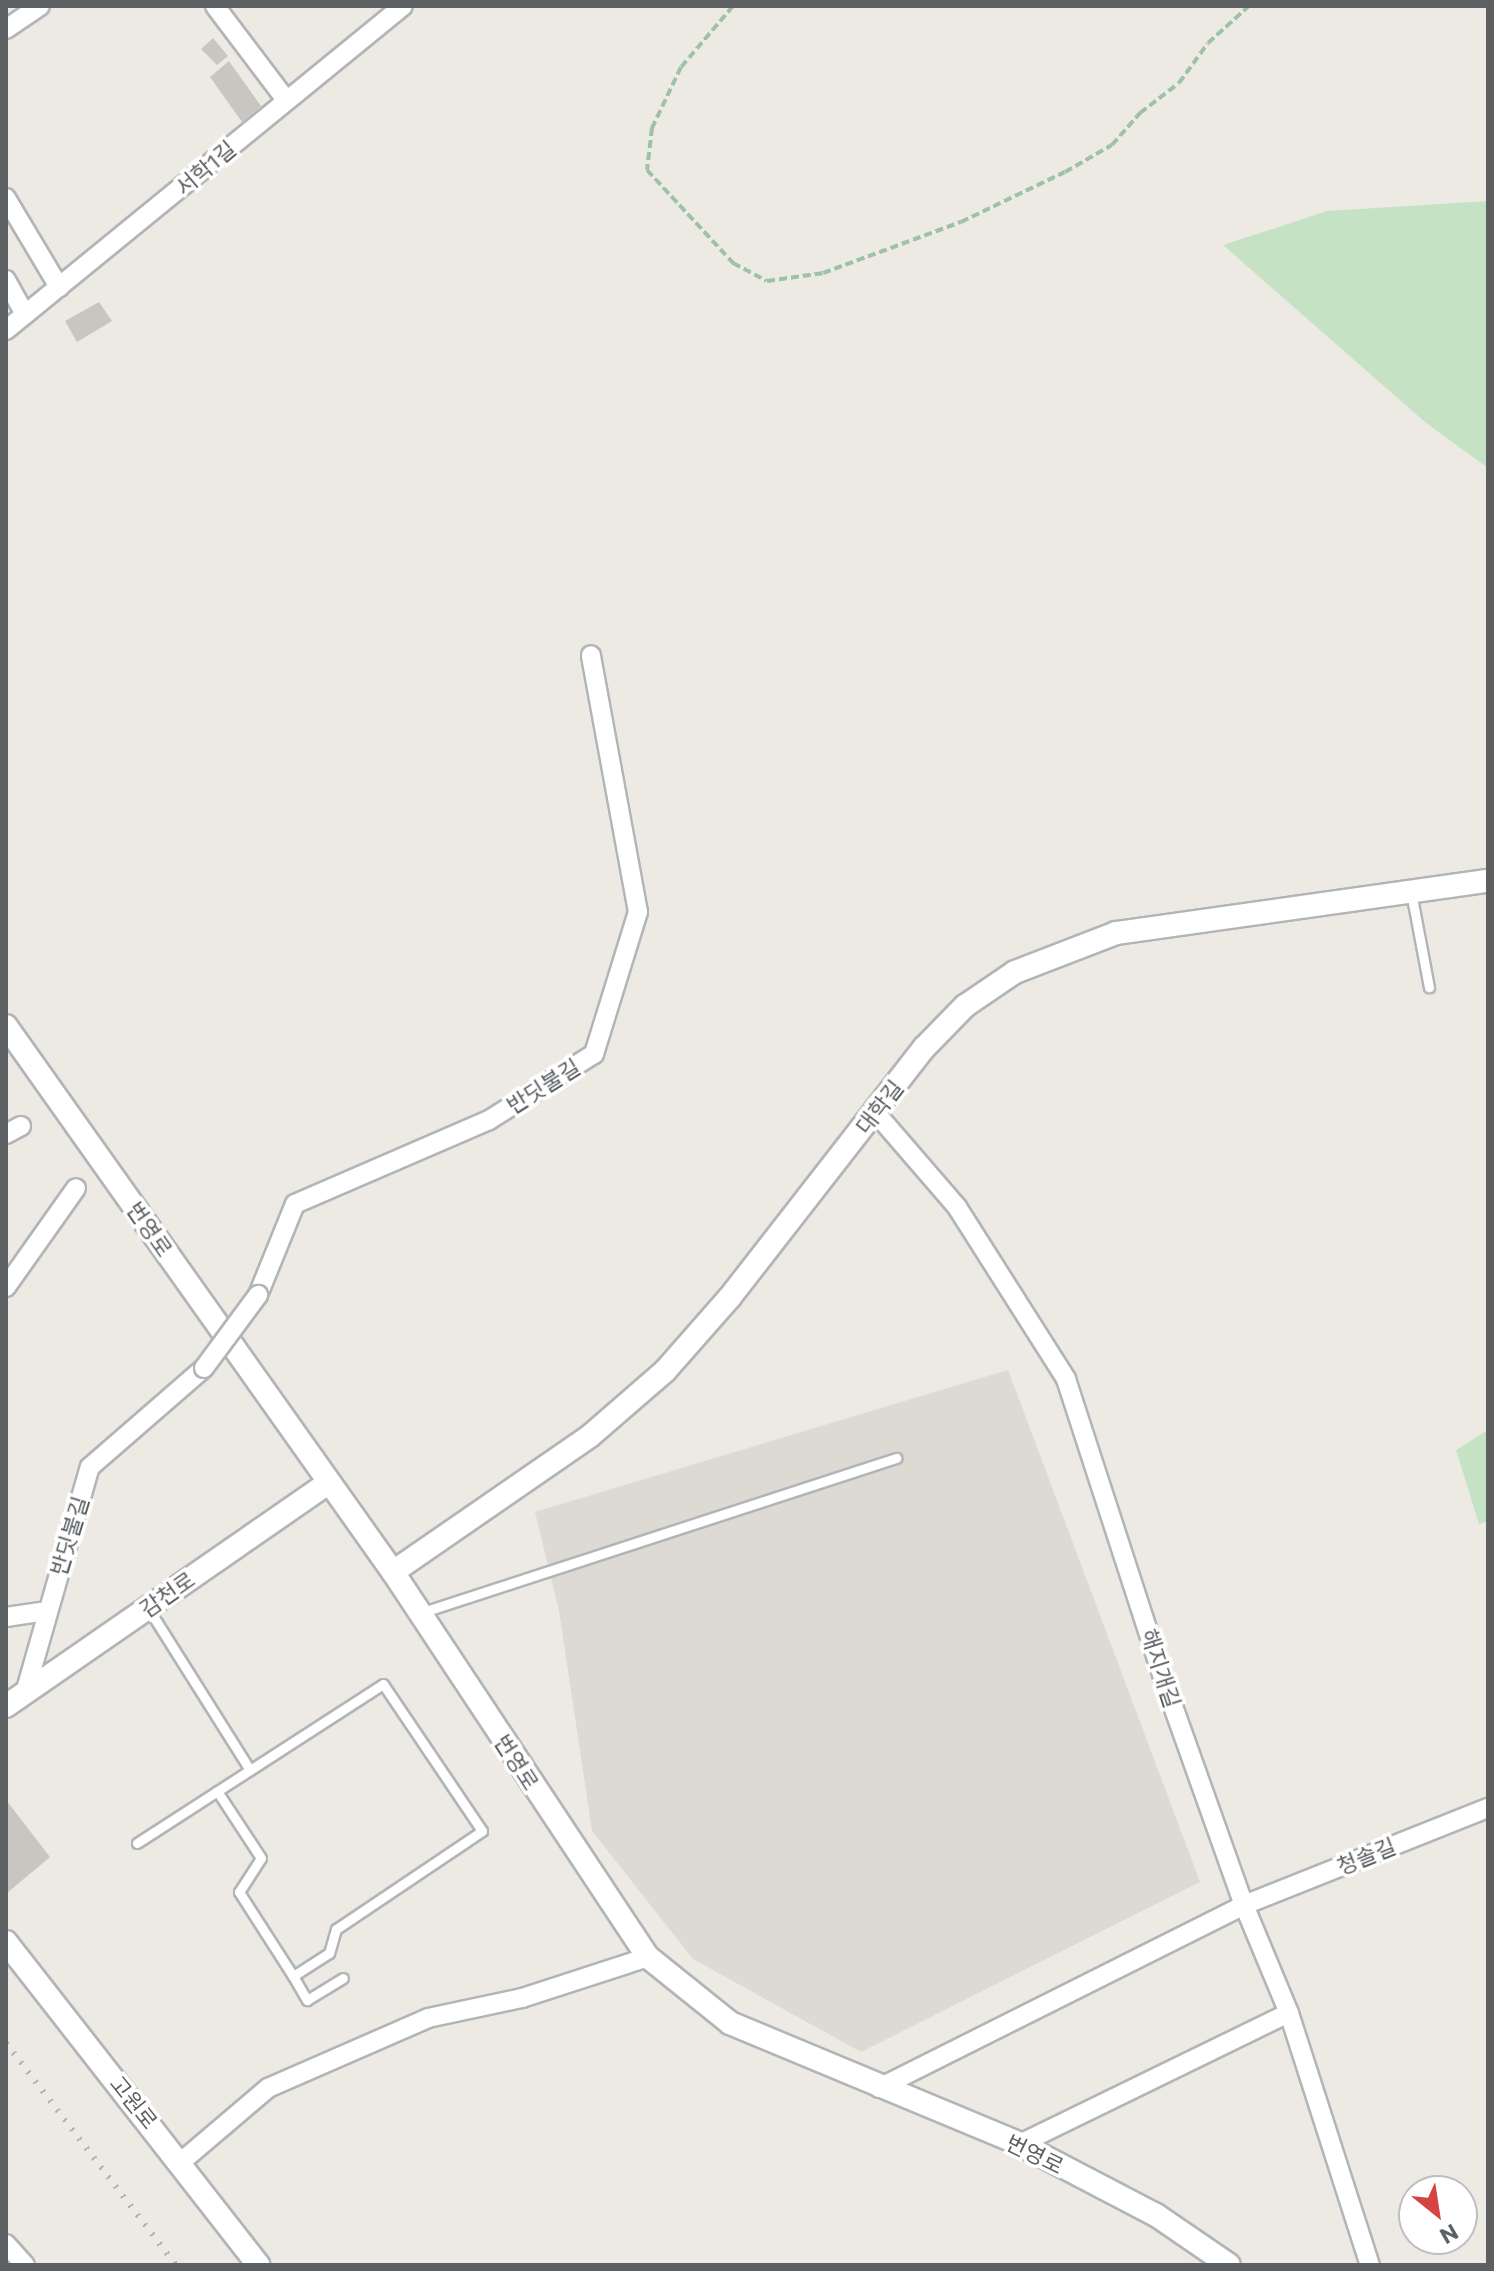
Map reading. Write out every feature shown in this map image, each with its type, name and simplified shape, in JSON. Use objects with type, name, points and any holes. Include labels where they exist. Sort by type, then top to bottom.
[{"type":"street","points":[[6,29],[40,6]]},
{"type":"street","points":[[215,6],[286,100]]},
{"type":"street","name":"서학1길","points":[[6,330],[403,6]]},
{"type":"street","points":[[6,198],[59,287]]},
{"type":"street","points":[[6,280],[25,314]]},
{"type":"street","name":"반딧불길","points":[[25,1693],[46,1611],[90,1467],[204,1368],[258,1295],[295,1204],[489,1120],[594,1054],[638,912],[591,655]]},
{"type":"street","name":"대학길","points":[[393,1572],[590,1436],[665,1371],[730,1297],[924,1048],[965,1006],[1015,972],[1062,950],[1116,933],[1488,881]]},
{"type":"street","name":"번영로","points":[[6,1026],[393,1572],[648,1957],[730,2023],[879,2088],[1020,2144],[1156,2215],[1229,2265]]},
{"type":"street","name":"해지개길","points":[[875,1112],[957,1207],[1066,1379],[1244,1905],[1289,2013],[1370,2265]]},
{"type":"street","points":[[6,1287],[76,1188]]},
{"type":"street","name":"감천로","points":[[6,1706],[329,1482]]},
{"type":"street","points":[[6,1617],[46,1611]]},
{"type":"street","name":"청솔길","points":[[879,2088],[1244,1905],[1488,1808]]},
{"type":"street","name":"고원로","points":[[6,1942],[181,2162],[258,2265]]},
{"type":"street","points":[[181,2162],[268,2088],[428,2018],[522,1998],[648,1957]]},
{"type":"street","points":[[1020,2144],[1289,2013]]},
{"type":"street","points":[[6,2244],[25,2265]]},
{"type":"lane","points":[[1411,892],[1429,987]]},
{"type":"lane","points":[[420,1613],[896,1458]]},
{"type":"lane","points":[[148,1608],[250,1770]]},
{"type":"lane","points":[[137,1843],[383,1684],[482,1831],[336,1929],[329,1953],[293,1976]]},
{"type":"lane","points":[[217,1791],[261,1858],[239,1892],[307,2000],[343,1978]]},
{"type":"path","points":[[733,6],[681,67],[652,128],[647,170],[733,263],[767,281],[823,273],[961,222],[1065,172],[1112,145],[1140,113],[1179,83],[1208,43],[1249,6]]},
{"type":"shaded area","points":[[1008,1370],[1200,1882],[861,2052],[693,1959],[592,1831],[559,1611],[535,1512]]},
{"type":"green space","points":[[1488,201],[1488,468],[1426,423],[1223,245],[1327,211]]},
{"type":"green space","points":[[1488,1430],[1488,1521],[1479,1524],[1456,1450]]},
{"type":"building","points":[[213,38],[228,56],[217,65],[201,49]]},
{"type":"building","points":[[229,61],[261,106],[242,122],[210,77]]},
{"type":"building","points":[[99,302],[112,321],[77,342],[65,321]]},
{"type":"building","points":[[6,1800],[50,1857],[6,1894]]},
{"type":"railway","points":[[6,2043],[176,2265]]}]
